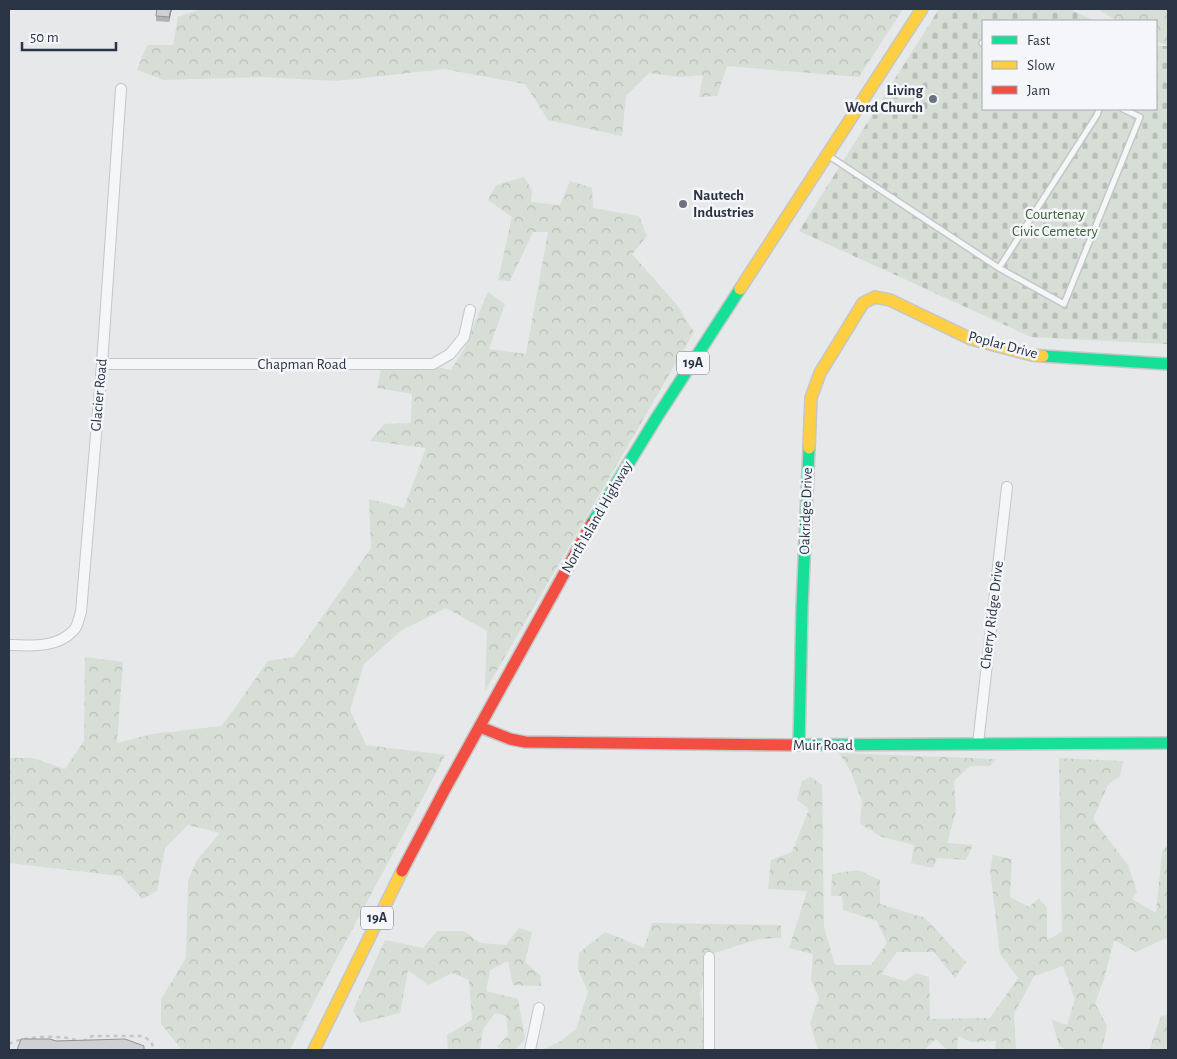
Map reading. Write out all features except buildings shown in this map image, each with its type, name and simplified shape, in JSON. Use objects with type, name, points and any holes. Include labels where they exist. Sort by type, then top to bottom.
[{"type":"street","name":"North Island Highway","points":[[314,1050],[384,903],[597,515],[662,409],[922,9]]},
{"type":"street","name":"Glacier Road","points":[[9,646],[40,646],[61,640],[75,630],[81,612],[102,364],[120,90]]},
{"type":"street","name":"Poplar Drive","points":[[874,297],[890,300],[971,339],[1032,355],[1168,364]]},
{"type":"street","name":"Oakridge Drive","points":[[799,745],[802,608],[811,398],[820,372],[863,303],[874,297]]},
{"type":"street","name":"Chapman Road","points":[[102,364],[433,364],[450,354],[464,338],[470,310]]},
{"type":"street","name":"Cherry Ridge Drive","points":[[978,744],[1007,487]]},
{"type":"street","name":"Muir Road","points":[[480,726],[510,739],[525,742],[799,745],[1168,743]]},
{"type":"street","points":[[709,957],[709,1050]]},
{"type":"street","points":[[530,1050],[539,1008]]},
{"type":"lane","points":[[999,268],[1099,110]]},
{"type":"lane","points":[[827,154],[999,268],[1064,304],[1140,117],[1125,110]]},
{"type":"path","points":[[9,1044],[33,1038],[70,1038],[84,1041],[92,1036],[137,1036],[148,1039],[153,1045],[154,1050]]},
{"type":"green space","points":[[201,9],[903,9],[859,77],[727,66],[717,96],[699,97],[703,75],[680,77],[649,73],[626,96],[622,136],[548,120],[525,84],[444,69],[337,81],[261,77],[164,80],[137,70],[147,45],[173,45],[178,17]]},
{"type":"green space","name":"Courtenay Civic Cemetery","points":[[939,9],[1070,9],[1092,20],[982,20],[982,110],[1157,110],[1157,46],[1168,46],[1168,344],[1031,337],[799,231]]},
{"type":"green space","points":[[1098,9],[1168,9],[1168,46],[1157,41],[1157,20],[1115,20]]},
{"type":"green space","points":[[524,177],[532,190],[531,202],[560,205],[570,181],[592,188],[593,208],[639,216],[647,236],[632,254],[677,305],[694,332],[485,691],[487,631],[446,608],[402,630],[364,664],[350,710],[366,745],[445,755],[290,1050],[182,1050],[161,1024],[161,999],[186,958],[188,881],[197,860],[220,833],[188,825],[165,848],[157,891],[142,899],[121,876],[9,863],[9,758],[33,758],[65,769],[84,741],[85,657],[123,662],[117,743],[152,734],[222,726],[268,661],[294,657],[371,548],[369,499],[404,508],[426,448],[370,441],[384,424],[411,423],[412,394],[377,388],[381,369],[427,365],[451,370],[464,349],[488,292],[505,304],[489,349],[526,354],[548,232],[533,232],[510,281],[498,280],[512,217],[488,200],[496,185]]},
{"type":"green space","points":[[839,753],[996,759],[990,766],[970,766],[954,781],[956,812],[947,843],[973,845],[966,860],[937,858],[933,868],[911,863],[914,845],[882,837],[860,824],[862,801],[850,770]]},
{"type":"green space","points":[[1059,758],[1123,761],[1120,776],[1108,785],[1093,819],[1128,865],[1137,892],[1132,899],[1156,913],[1162,852],[1168,844],[1168,937],[1136,952],[1114,940],[1104,979],[1095,1003],[1107,1026],[1102,1050],[1066,1050],[1059,1046],[1052,1020],[1067,1025],[1075,999],[1063,966],[1034,976],[1014,1014],[1016,1050],[995,1050],[996,1041],[971,1042],[958,1036],[957,1050],[947,1050],[936,1039],[924,1050],[818,1050],[810,1023],[819,998],[811,980],[813,954],[789,948],[807,891],[768,889],[771,860],[792,852],[809,809],[797,800],[802,781],[811,777],[822,785],[824,927],[835,965],[871,965],[887,943],[877,921],[843,910],[842,896],[831,896],[832,874],[858,870],[880,880],[880,904],[925,918],[966,962],[955,978],[934,952],[897,952],[881,974],[905,981],[916,973],[929,977],[930,1019],[990,1018],[1018,978],[1000,954],[990,870],[993,855],[1012,859],[1010,897],[1029,907],[1039,898],[1047,908],[1047,940],[1062,932]]},
{"type":"green space","points":[[652,923],[781,925],[781,938],[759,939],[711,954],[700,993],[706,1050],[542,1050],[561,1041],[576,1029],[588,992],[578,969],[579,953],[605,932],[644,948]]},
{"type":"green space","points":[[519,928],[532,932],[525,962],[541,976],[541,986],[513,985],[508,961],[490,970],[486,991],[518,999],[525,1039],[515,1050],[504,1050],[497,1047],[508,1035],[506,1016],[495,1013],[483,1029],[480,1050],[448,1050],[447,1035],[472,1020],[469,980],[452,973],[428,985],[408,970],[400,1013],[360,1023],[353,1010],[385,940],[423,948],[437,931],[464,931],[480,943],[506,945]]},
{"type":"green space","points":[[1168,1015],[1168,1050],[1149,1050],[1161,1016]]},
{"type":"traffic: fast","points":[[592,523],[657,417],[740,289]]},
{"type":"traffic: fast","points":[[1043,356],[1168,364]]},
{"type":"traffic: fast","points":[[799,745],[802,608],[809,448]]},
{"type":"traffic: fast","points":[[792,745],[1168,743]]},
{"type":"traffic: slow","points":[[740,289],[922,9]]},
{"type":"traffic: slow","points":[[809,448],[811,398],[820,373],[863,303],[875,297],[890,300],[971,339],[1032,355],[1043,356]]},
{"type":"traffic: slow","points":[[314,1050],[402,871]]},
{"type":"traffic: jam","points":[[402,871],[445,789],[592,523]]},
{"type":"traffic: jam","points":[[480,727],[510,739],[525,742],[792,745]]},
{"type":"place","name":"Living Word Church","points":[[933,99]]},
{"type":"place","name":"Nautech Industries","points":[[683,204]]}]
